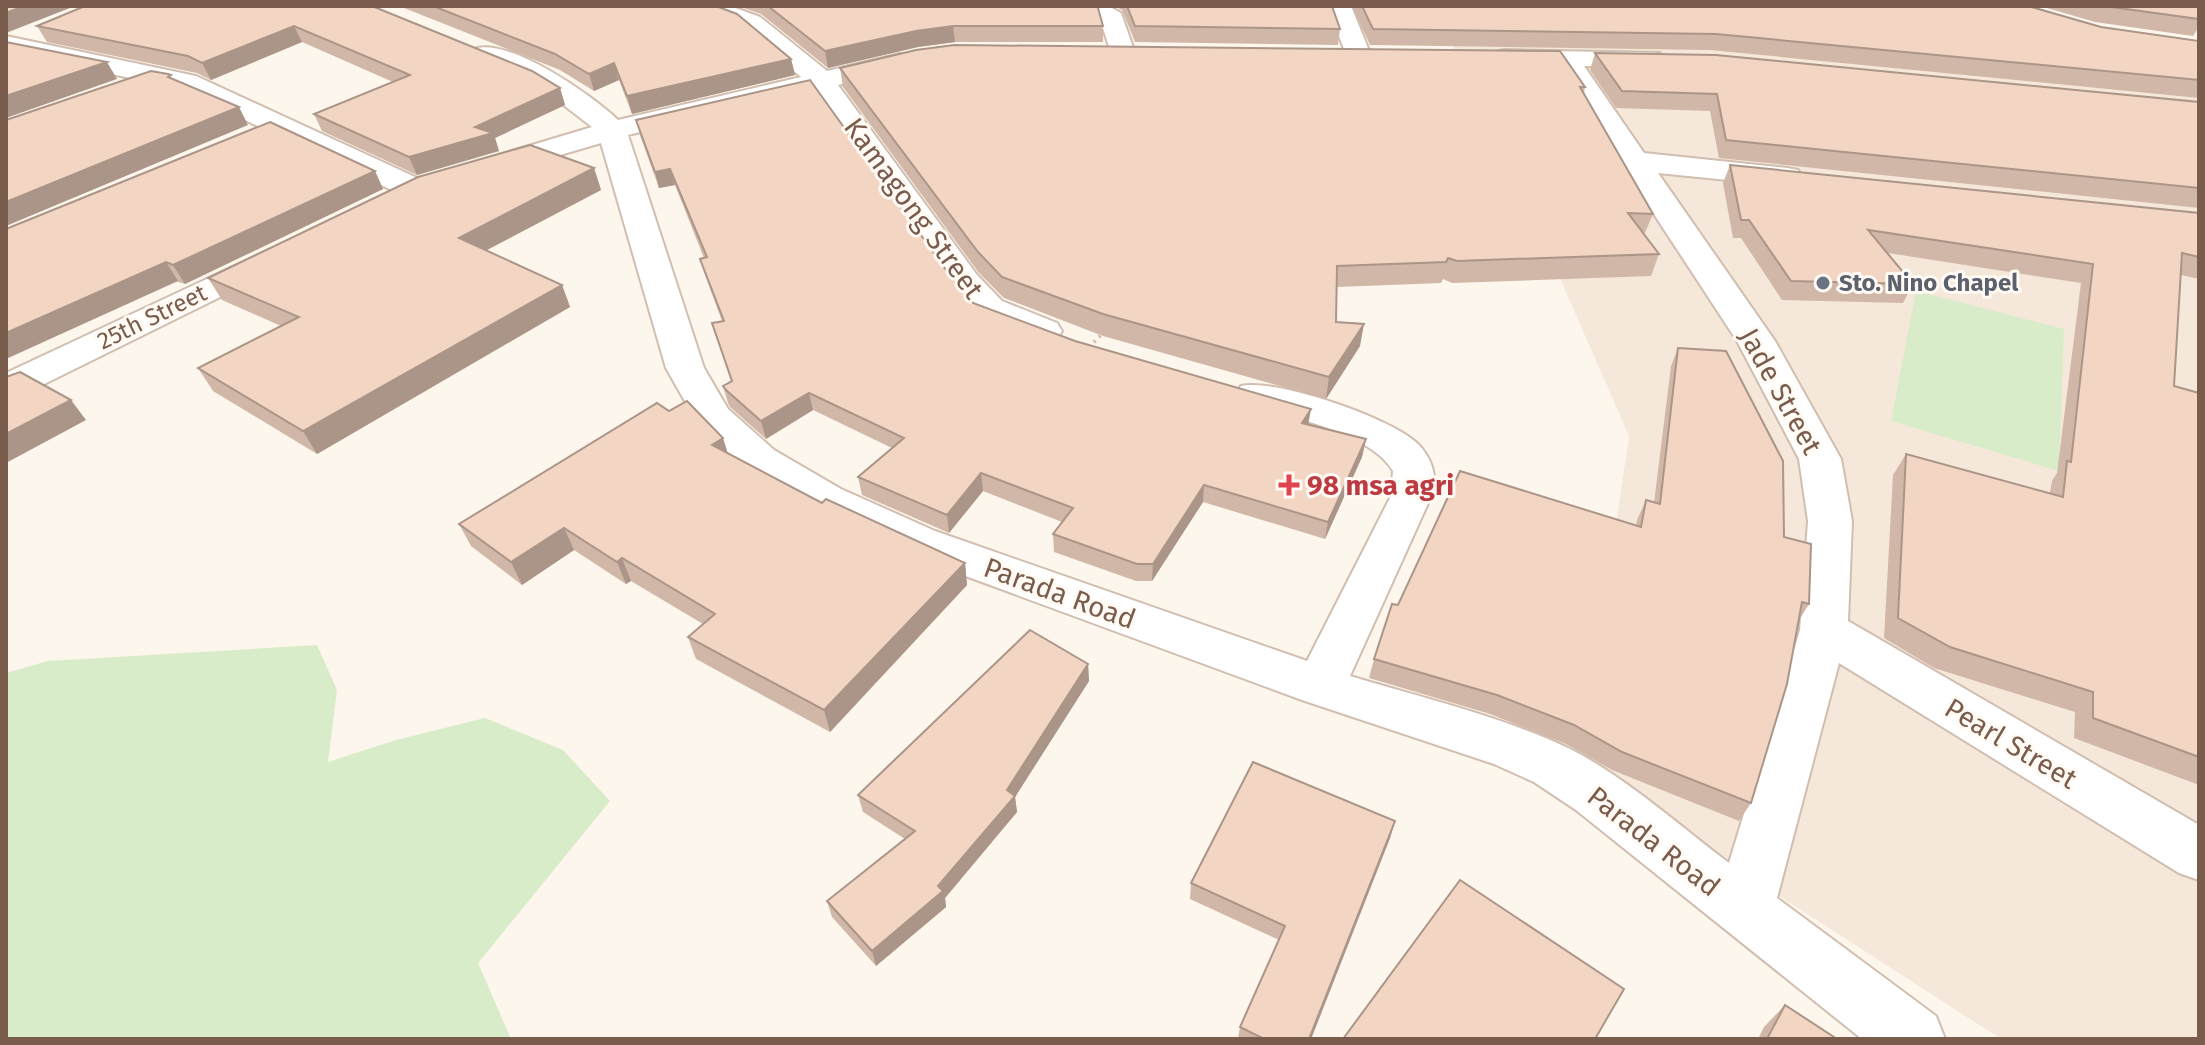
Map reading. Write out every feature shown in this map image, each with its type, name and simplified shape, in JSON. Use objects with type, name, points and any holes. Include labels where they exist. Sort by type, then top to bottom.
[{"type":"street","name":"Kamagong Street","points":[[707,6],[751,22],[820,79],[965,282],[989,309],[1100,336]]},
{"type":"street","points":[[1089,6],[1112,18],[1122,53]]},
{"type":"street","points":[[1339,6],[1359,58]]},
{"type":"street","points":[[7,45],[50,28]]},
{"type":"street","name":"Parada Road","points":[[460,43],[549,79],[583,100],[612,130],[685,368],[713,417],[759,460],[826,499],[919,542],[1320,686],[1511,748],[1553,766],[1595,794],[1913,1039]]},
{"type":"street","points":[[7,45],[186,82],[264,132],[440,181]]},
{"type":"street","points":[[1091,53],[1154,54]]},
{"type":"street","points":[[373,209],[440,181],[612,130],[820,79],[930,56]]},
{"type":"street","points":[[1328,57],[1391,58]]},
{"type":"street","name":"Jade Street","points":[[1564,57],[1756,341],[1820,459],[1830,521],[1824,630],[1744,911]]},
{"type":"street","points":[[1485,58],[1681,60]]},
{"type":"street","points":[[104,96],[159,76]]},
{"type":"street","points":[[1634,161],[1823,181]]},
{"type":"street","name":"25th Street","points":[[6,388],[302,244]]},
{"type":"street","points":[[1227,387],[1377,433],[1399,450],[1414,471],[1412,496],[1320,686]]},
{"type":"street","name":"Pearl Street","points":[[1824,630],[2199,855]]},
{"type":"shaded area","points":[[1451,43],[2199,52],[2199,1039],[2001,1039],[1539,741],[1610,565],[1629,436],[1523,194]]},
{"type":"green space","points":[[1916,291],[2064,329],[2059,471],[1891,421]]},
{"type":"green space","points":[[317,645],[337,690],[328,762],[396,740],[485,718],[563,750],[610,801],[478,963],[511,1039],[6,1039],[6,673],[48,661]]},
{"type":"building","points":[[6,6],[24,6],[6,13]]},
{"type":"building","points":[[85,6],[372,6],[532,71],[560,88],[475,127],[493,133],[409,157],[314,114],[410,75],[294,26],[202,63],[188,56],[37,26]]},
{"type":"building","points":[[433,6],[716,6],[737,14],[791,59],[627,96],[614,63],[589,74],[555,54]]},
{"type":"building","points":[[768,6],[1096,6],[1103,26],[953,26],[825,51]]},
{"type":"building","points":[[1127,6],[1332,6],[1340,29],[1135,26]]},
{"type":"building","points":[[1362,6],[2028,6],[2101,27],[2199,41],[2199,80],[1716,34],[1373,29]]},
{"type":"building","points":[[2104,6],[2199,6],[2199,19]]},
{"type":"building","points":[[6,42],[107,62],[6,96]]},
{"type":"building","points":[[954,45],[1560,51],[1585,87],[1580,87],[1653,214],[1628,213],[1659,254],[1457,261],[1448,258],[1446,262],[1337,266],[1336,322],[1364,324],[1329,377],[1103,314],[1002,277],[978,252],[840,68],[916,50]]},
{"type":"building","points":[[1595,53],[1716,55],[2199,102],[2199,188],[1726,140],[1717,94],[1622,91]]},
{"type":"building","points":[[151,71],[171,75],[168,77],[239,107],[6,202],[6,120]]},
{"type":"building","points":[[810,80],[973,303],[1075,341],[1311,409],[1302,423],[1366,439],[1328,522],[1204,485],[1153,564],[1137,564],[1053,534],[1073,508],[981,473],[947,515],[858,477],[904,438],[809,393],[761,421],[723,386],[732,381],[712,323],[724,321],[700,259],[707,257],[670,169],[655,172],[636,120]]},
{"type":"building","points":[[270,122],[375,171],[173,265],[166,262],[6,333],[6,229]]},
{"type":"building","points":[[530,145],[594,168],[459,238],[562,285],[303,431],[198,368],[299,317],[208,278],[418,177]]},
{"type":"building","points":[[1730,165],[2199,213],[2199,257],[2182,253],[2174,386],[2199,393],[2199,757],[2093,718],[2093,692],[1950,647],[1898,618],[1906,454],[2063,497],[2067,461],[2071,462],[2093,264],[1868,230],[1913,284],[1791,281],[1749,220],[1741,220]]},
{"type":"building","points":[[1678,348],[1726,351],[1783,461],[1784,537],[1811,544],[1809,604],[1802,602],[1787,684],[1751,803],[1622,752],[1574,725],[1497,695],[1374,659],[1392,604],[1398,605],[1460,471],[1641,527],[1646,500],[1660,504]]},
{"type":"building","points":[[20,372],[71,400],[6,434],[6,377]]},
{"type":"building","points":[[687,401],[723,438],[712,445],[822,503],[826,499],[965,563],[824,710],[688,637],[715,614],[622,558],[617,562],[564,528],[511,562],[459,524],[657,403],[669,411]]},
{"type":"building","points":[[1030,630],[1088,664],[1007,790],[1015,796],[938,886],[943,891],[872,951],[827,901],[915,831],[858,795]]},
{"type":"building","points":[[1253,762],[1395,821],[1309,1039],[1264,1039],[1240,1027],[1285,926],[1191,883]]},
{"type":"building","points":[[1460,880],[1624,989],[1595,1039],[1343,1039]]},
{"type":"building","points":[[1785,1005],[1837,1039],[1767,1039]]},
{"type":"place","name":"Sto. Nino Chapel","points":[[1823,283]]},
{"type":"place","name":"98 msa agri","points":[[1289,485]]}]
